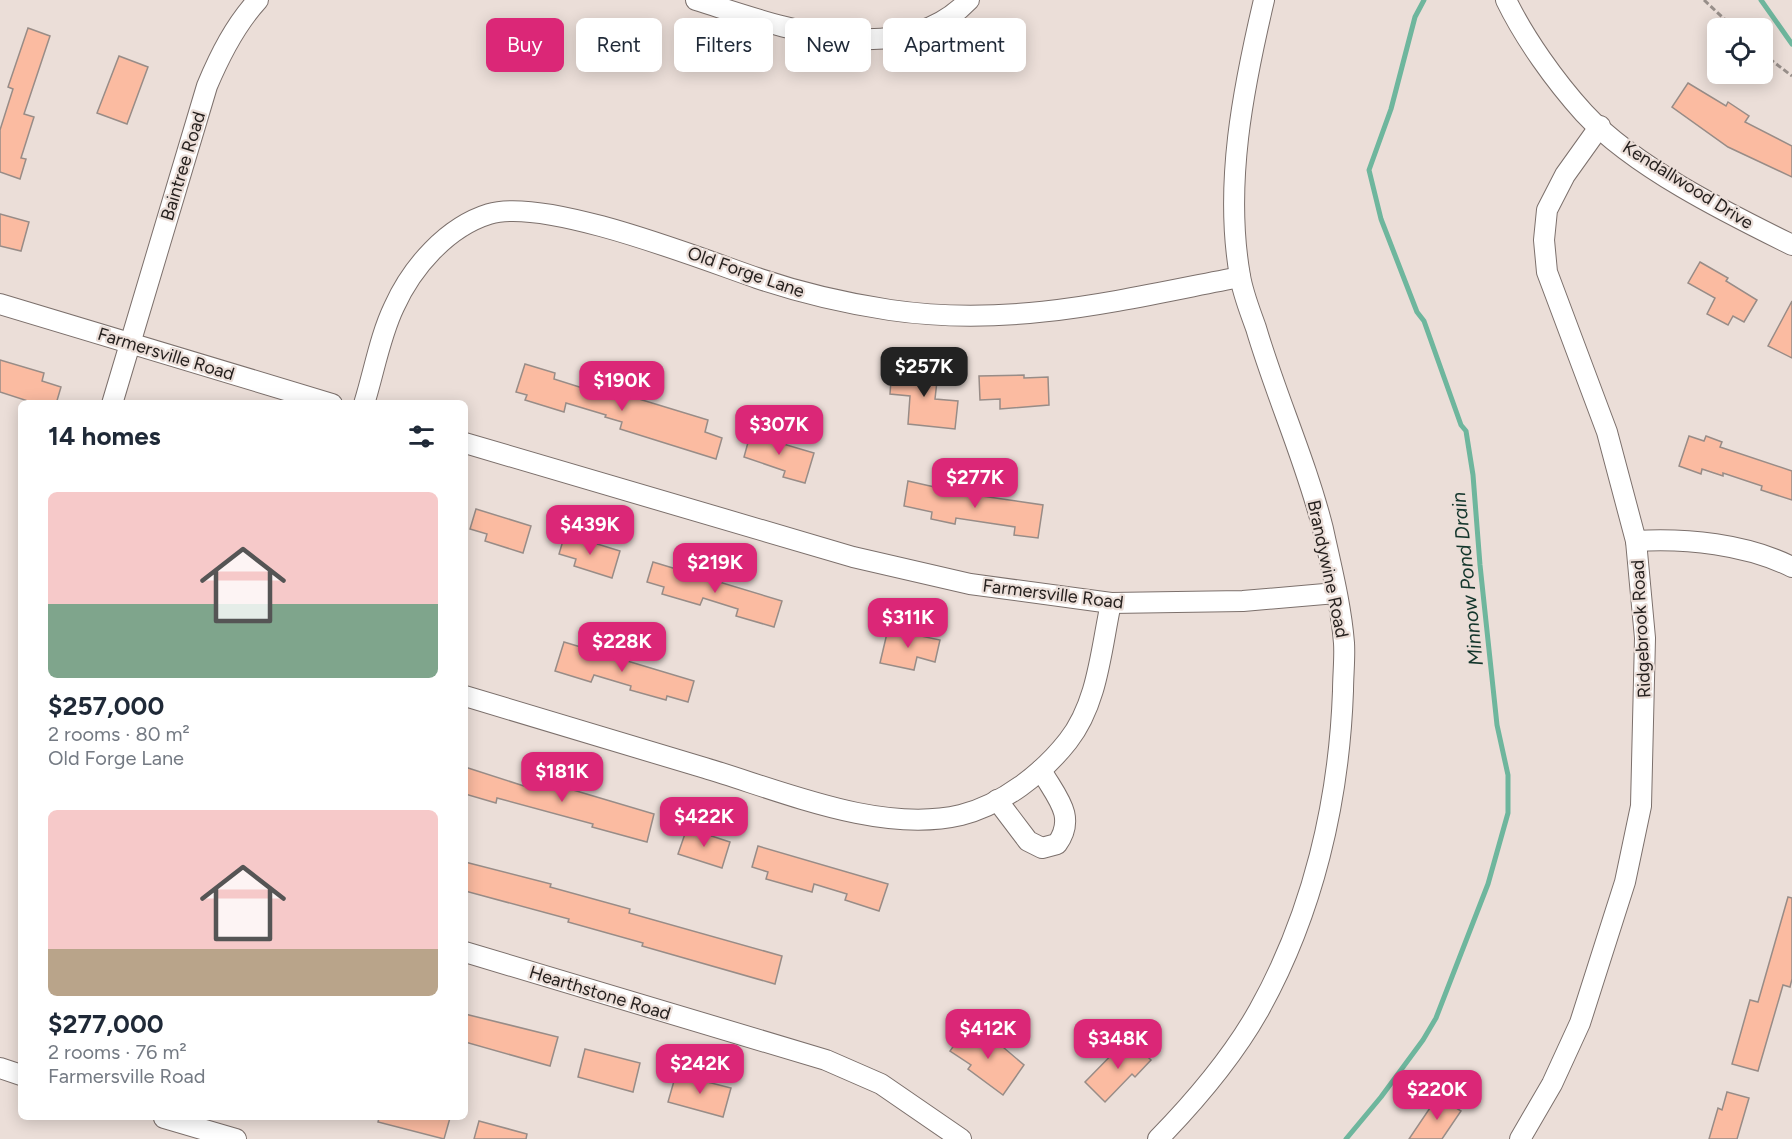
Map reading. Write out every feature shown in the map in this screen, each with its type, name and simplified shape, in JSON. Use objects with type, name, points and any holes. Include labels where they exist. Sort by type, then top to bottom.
[{"type":"street","name":"Baintree Road","points":[[130,343],[207,86],[222,51],[248,11],[258,0]]},
{"type":"street","points":[[696,0],[841,39],[903,35],[934,26],[969,0]]},
{"type":"street","name":"Brandywine Road","points":[[1158,1139],[1191,1105],[1258,1011],[1288,949],[1308,898],[1325,840],[1336,779],[1344,643],[1336,593],[1322,527],[1299,454],[1273,384],[1240,277],[1234,214],[1241,107],[1264,0]]},
{"type":"street","name":"Kendallwood Drive","points":[[1506,0],[1538,53],[1584,113],[1628,151],[1722,210],[1792,245]]},
{"type":"street","name":"Ridgebrook Road","points":[[1520,1139],[1552,1084],[1580,1023],[1625,882],[1641,806],[1645,638],[1636,541],[1607,432],[1547,272],[1544,240],[1547,210],[1564,175],[1600,126]]},
{"type":"street","name":"Old Forge Lane","points":[[365,400],[394,308],[413,274],[437,246],[467,223],[492,213],[531,211],[596,226],[688,252],[758,278],[831,300],[945,315],[993,318],[1068,310],[1240,277]]},
{"type":"street","name":"Farmersville Road","points":[[0,304],[319,400]]},
{"type":"street","points":[[113,400],[130,343]]},
{"type":"street","name":"Farmersville Road","points":[[468,444],[893,567],[970,584],[1111,603],[1243,601],[1336,593]]},
{"type":"street","points":[[1636,541],[1672,539],[1716,546],[1781,562],[1792,567]]},
{"type":"street","points":[[468,697],[842,809],[912,820],[961,815],[997,800],[1041,770],[1069,740],[1083,715],[1097,679],[1111,603]]},
{"type":"street","points":[[997,800],[1028,841],[1042,848],[1057,844],[1066,831],[1067,818],[1041,770]]},
{"type":"street","name":"Hearthstone Road","points":[[468,953],[826,1060],[881,1084],[961,1139]]},
{"type":"street","points":[[0,1068],[18,1074]]},
{"type":"street","points":[[171,1120],[236,1139]]},
{"type":"path","points":[[1704,0],[1723,18]]},
{"type":"path","points":[[1773,61],[1792,76]]},
{"type":"building","points":[[28,28],[50,36],[24,114],[34,117],[21,158],[26,159],[20,179],[0,172],[0,130],[13,89],[8,87]]},
{"type":"building","points":[[119,56],[148,67],[127,124],[97,113]]},
{"type":"building","points":[[1688,83],[1726,106],[1728,102],[1749,116],[1745,122],[1792,146],[1792,177],[1728,147],[1672,107]]},
{"type":"building","points":[[0,214],[29,222],[21,251],[0,246]]},
{"type":"building","points":[[1700,262],[1728,278],[1726,281],[1757,300],[1744,322],[1733,316],[1728,325],[1707,314],[1715,298],[1688,283]]},
{"type":"building","points":[[1792,301],[1792,358],[1768,346]]},
{"type":"building","points":[[0,360],[44,373],[42,381],[61,387],[57,400],[25,400],[0,392]]},
{"type":"building","points":[[525,364],[555,373],[554,379],[592,391],[593,385],[708,420],[705,432],[722,438],[716,459],[620,429],[622,422],[605,417],[606,415],[566,403],[564,412],[525,400],[527,395],[516,392]]},
{"type":"building","points":[[892,367],[938,372],[935,399],[958,401],[955,429],[908,424],[910,396],[890,394]]},
{"type":"building","points":[[1024,375],[1024,378],[1048,377],[1049,405],[1000,409],[1000,399],[980,400],[979,376]]},
{"type":"building","points":[[752,428],[774,435],[773,441],[814,453],[805,483],[783,477],[785,471],[744,457]]},
{"type":"building","points":[[1689,436],[1704,441],[1706,436],[1722,442],[1720,447],[1792,471],[1792,500],[1761,490],[1762,486],[1723,473],[1723,476],[1702,469],[1701,474],[1679,466]]},
{"type":"building","points":[[908,481],[961,493],[1043,505],[1038,538],[1014,535],[1015,527],[956,518],[955,524],[931,519],[932,512],[904,506]]},
{"type":"building","points":[[476,509],[531,526],[523,553],[485,541],[487,534],[470,529]]},
{"type":"building","points":[[565,534],[620,551],[612,578],[574,566],[576,559],[559,554]]},
{"type":"building","points":[[653,562],[782,601],[774,627],[736,616],[738,609],[703,598],[700,605],[662,594],[664,587],[647,582]]},
{"type":"building","points":[[888,629],[940,640],[935,662],[917,657],[914,670],[880,663]]},
{"type":"building","points":[[564,642],[694,681],[688,702],[667,696],[666,700],[630,690],[631,686],[594,675],[591,682],[555,671]]},
{"type":"building","points":[[468,768],[524,786],[526,776],[654,814],[647,842],[592,827],[593,824],[497,798],[496,803],[468,795]]},
{"type":"building","points":[[687,828],[730,842],[722,868],[678,854]]},
{"type":"building","points":[[758,846],[888,884],[879,911],[845,900],[847,894],[814,884],[812,892],[766,879],[768,872],[752,867]]},
{"type":"building","points":[[468,863],[551,884],[550,887],[630,909],[629,913],[782,956],[775,984],[642,946],[643,943],[568,922],[569,919],[468,892]]},
{"type":"building","points":[[1788,897],[1792,898],[1792,979],[1790,987],[1783,985],[1758,1071],[1732,1064],[1750,1000],[1758,1002]]},
{"type":"building","points":[[468,1015],[558,1037],[550,1066],[468,1043]]},
{"type":"building","points":[[968,1026],[994,1045],[997,1042],[1024,1065],[1003,1095],[968,1069],[971,1065],[950,1051]]},
{"type":"building","points":[[1128,1038],[1151,1060],[1135,1077],[1132,1074],[1105,1102],[1085,1082]]},
{"type":"building","points":[[585,1049],[640,1063],[633,1092],[578,1077]]},
{"type":"building","points":[[676,1074],[731,1088],[723,1117],[668,1102]]},
{"type":"building","points":[[1727,1092],[1749,1098],[1737,1139],[1709,1139],[1718,1108],[1722,1110]]},
{"type":"building","points":[[1438,1096],[1461,1111],[1442,1139],[1409,1139]]},
{"type":"building","points":[[378,1120],[449,1120],[444,1139],[378,1122]]},
{"type":"building","points":[[479,1121],[527,1134],[526,1139],[474,1139]]},
{"type":"waterway","name":"Minnow Pond Drain","points":[[1346,1139],[1381,1097],[1423,1040],[1436,1018],[1488,884],[1508,813],[1508,775],[1497,725],[1473,475],[1466,431],[1461,425],[1424,321],[1417,312],[1381,219],[1369,170],[1391,109],[1415,17],[1424,0]]},
{"type":"waterway","name":"Minnow Pond Drain","points":[[1761,0],[1792,44]]}]
